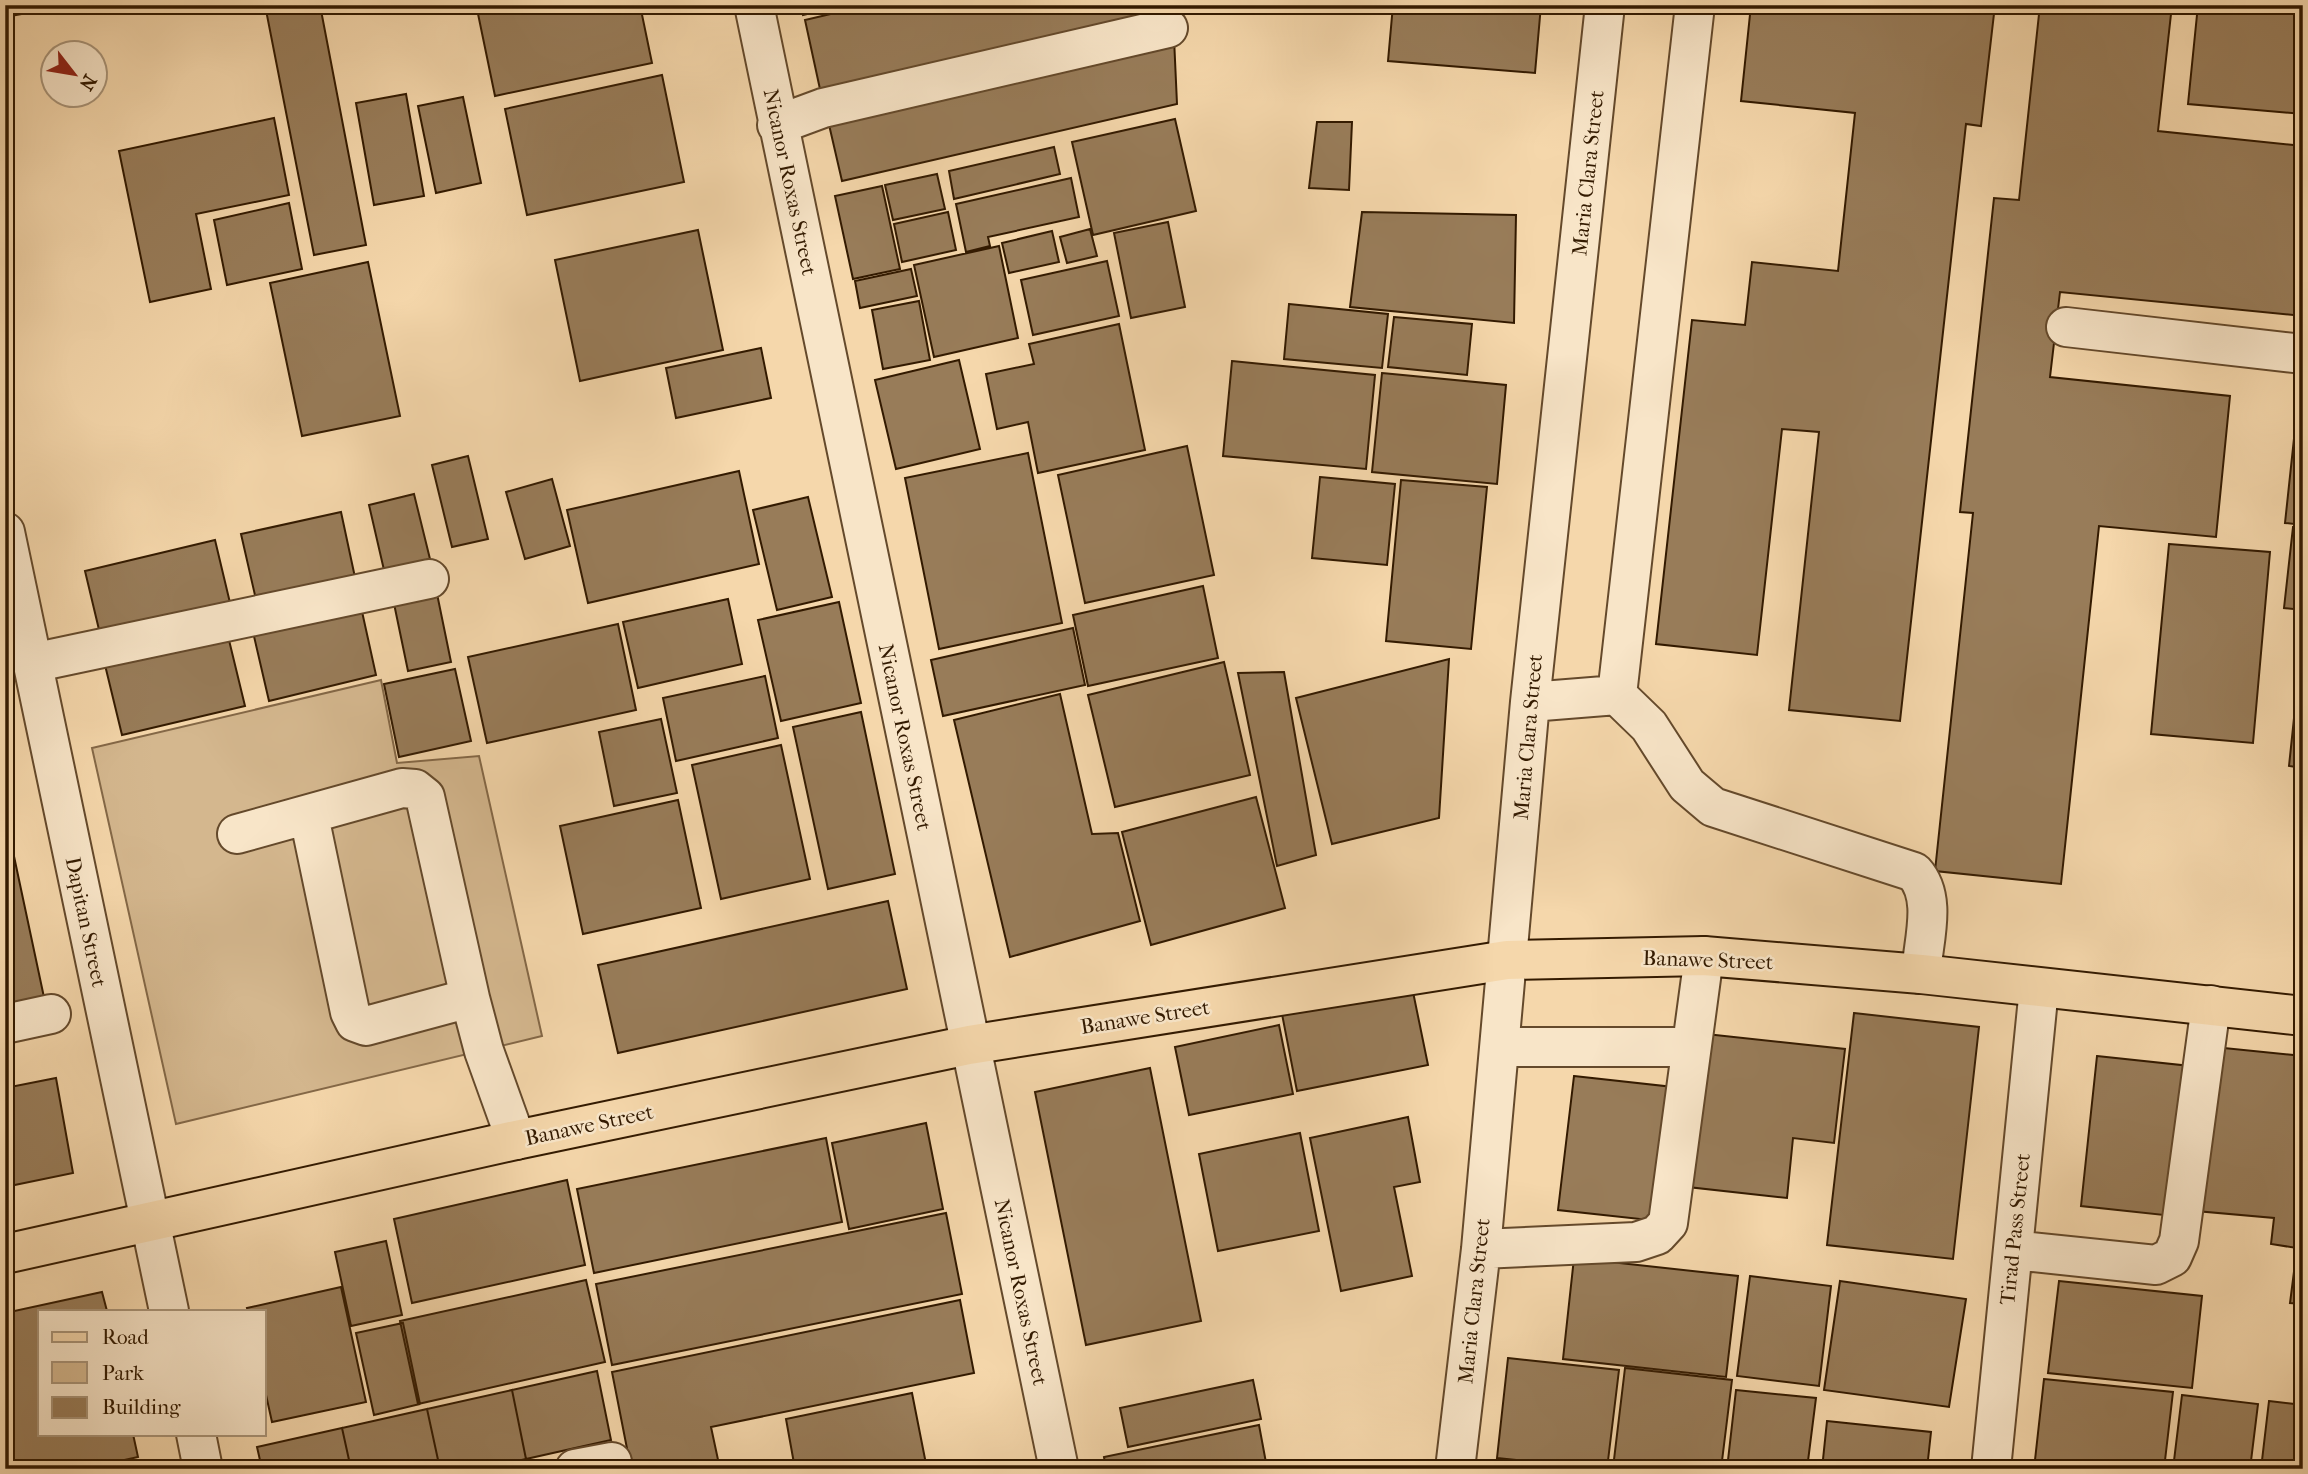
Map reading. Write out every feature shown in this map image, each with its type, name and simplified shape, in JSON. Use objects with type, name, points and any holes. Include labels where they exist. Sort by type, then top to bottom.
[{"type":"main road","name":"Banawe Street","points":[[5,1254],[150,1224],[516,1140],[969,1045],[1507,960],[1704,956],[1921,974],[2303,1016]]},
{"type":"street","name":"Nicanor Roxas Street","points":[[754,5],[1059,1469]]},
{"type":"street","name":"Maria Clara Street","points":[[1455,1469],[1481,1250],[1530,702],[1605,5]]},
{"type":"street","points":[[1617,695],[1695,5]]},
{"type":"street","points":[[777,125],[823,108],[1168,27]]},
{"type":"street","points":[[2066,327],[2303,354]]},
{"type":"street","name":"Dapitan Street","points":[[5,532],[169,1310]]},
{"type":"street","points":[[32,663],[429,579]]},
{"type":"street","points":[[1530,702],[1617,695],[1649,726],[1687,785],[1713,807],[1914,872],[1922,881],[1928,904],[1921,974]]},
{"type":"street","points":[[237,834],[402,788],[415,789],[425,797],[484,1051],[516,1140]]},
{"type":"street","points":[[309,816],[350,1012],[355,1022],[366,1026],[470,998]]},
{"type":"street","points":[[1481,1250],[1636,1242],[1657,1235],[1668,1223],[1704,956]]},
{"type":"street","name":"Tirad Pass Street","points":[[1991,1469],[2039,988]]},
{"type":"street","points":[[2013,1250],[2157,1265],[2172,1257],[2179,1241],[2211,1005]]},
{"type":"street","points":[[5,1024],[51,1014]]},
{"type":"street","points":[[1500,1047],[1691,1047]]},
{"type":"street","points":[[195,1436],[203,1469]]},
{"type":"street","points":[[575,1469],[612,1462]]},
{"type":"green space","points":[[381,680],[397,763],[479,756],[542,1036],[176,1124],[92,748]]},
{"type":"building","points":[[5,5],[20,5],[22,14],[5,17]]},
{"type":"building","points":[[265,5],[320,5],[366,245],[314,255]]},
{"type":"building","points":[[494,5],[640,5],[652,63],[495,96],[477,9]]},
{"type":"building","points":[[801,5],[845,5],[803,15]]},
{"type":"building","points":[[869,5],[1171,5],[1171,15],[823,103],[805,20]]},
{"type":"building","points":[[1393,5],[1541,5],[1535,73],[1388,61]]},
{"type":"building","points":[[1751,5],[1995,5],[1981,126],[1966,124],[1900,721],[1789,710],[1819,432],[1782,429],[1757,655],[1656,644],[1692,320],[1745,325],[1752,262],[1838,271],[1855,113],[1741,101]]},
{"type":"building","points":[[2040,5],[2172,5],[2158,131],[2303,146],[2303,316],[2060,292],[2050,377],[2230,396],[2216,537],[2099,526],[2061,884],[1935,871],[1973,513],[1960,512],[1994,198],[2019,200]]},
{"type":"building","points":[[2198,5],[2303,12],[2303,114],[2188,104]]},
{"type":"building","points":[[1174,38],[1177,104],[842,181],[827,116]]},
{"type":"building","points":[[662,75],[684,182],[527,215],[505,109]]},
{"type":"building","points":[[406,94],[424,196],[374,205],[356,103]]},
{"type":"building","points":[[463,97],[481,183],[436,193],[418,106]]},
{"type":"building","points":[[274,118],[289,195],[196,214],[211,289],[150,302],[119,151]]},
{"type":"building","points":[[1175,119],[1196,211],[1093,235],[1072,142]]},
{"type":"building","points":[[1317,122],[1352,122],[1349,190],[1309,188]]},
{"type":"building","points":[[1054,147],[1060,174],[954,199],[949,171]]},
{"type":"building","points":[[937,174],[945,209],[893,220],[885,185]]},
{"type":"building","points":[[1071,178],[1079,217],[988,237],[990,246],[966,252],[956,204]]},
{"type":"building","points":[[882,186],[900,269],[853,279],[835,196]]},
{"type":"building","points":[[289,203],[302,269],[227,285],[214,220]]},
{"type":"building","points":[[948,212],[956,250],[902,262],[894,224]]},
{"type":"building","points":[[1362,212],[1516,215],[1514,323],[1350,307]]},
{"type":"building","points":[[1168,222],[1185,307],[1131,318],[1114,233]]},
{"type":"building","points":[[1090,229],[1097,256],[1067,263],[1060,237]]},
{"type":"building","points":[[698,230],[723,350],[580,381],[555,260]]},
{"type":"building","points":[[1052,231],[1059,262],[1009,273],[1002,243]]},
{"type":"building","points":[[999,246],[1018,338],[934,357],[914,265]]},
{"type":"building","points":[[1107,261],[1119,316],[1033,335],[1021,280]]},
{"type":"building","points":[[368,262],[400,416],[302,436],[270,283]]},
{"type":"building","points":[[911,269],[917,296],[860,308],[855,281]]},
{"type":"building","points":[[919,301],[930,360],[883,369],[872,310]]},
{"type":"building","points":[[1289,304],[1388,314],[1382,368],[1284,359]]},
{"type":"building","points":[[1394,317],[1472,324],[1467,375],[1388,367]]},
{"type":"building","points":[[1119,324],[1145,450],[1038,473],[1028,422],[997,429],[986,374],[1034,364],[1029,344]]},
{"type":"building","points":[[761,348],[771,398],[676,418],[666,368]]},
{"type":"building","points":[[959,360],[980,449],[896,469],[875,380]]},
{"type":"building","points":[[1232,361],[1375,375],[1366,469],[1223,456]]},
{"type":"building","points":[[1382,373],[1506,385],[1497,484],[1372,472]]},
{"type":"building","points":[[2298,401],[2303,401],[2303,525],[2285,523]]},
{"type":"building","points":[[1187,446],[1214,575],[1085,603],[1058,475]]},
{"type":"building","points":[[1028,453],[1062,623],[939,649],[905,478]]},
{"type":"building","points":[[468,456],[488,539],[452,547],[432,465]]},
{"type":"building","points":[[739,471],[759,564],[588,603],[567,510]]},
{"type":"building","points":[[1320,477],[1395,484],[1387,565],[1312,558]]},
{"type":"building","points":[[552,479],[570,546],[525,559],[506,492]]},
{"type":"building","points":[[1401,480],[1487,487],[1471,649],[1386,641]]},
{"type":"building","points":[[414,494],[430,559],[384,570],[369,505]]},
{"type":"building","points":[[808,497],[832,597],[777,610],[753,510]]},
{"type":"building","points":[[341,512],[356,582],[257,604],[241,534]]},
{"type":"building","points":[[2293,527],[2303,528],[2303,610],[2284,608]]},
{"type":"building","points":[[215,540],[231,607],[101,638],[85,571]]},
{"type":"building","points":[[2169,544],[2270,552],[2253,743],[2151,734]]},
{"type":"building","points":[[435,584],[451,662],[408,671],[392,594]]},
{"type":"building","points":[[1203,586],[1218,658],[1088,686],[1073,615]]},
{"type":"building","points":[[728,599],[742,664],[638,688],[623,622]]},
{"type":"building","points":[[839,602],[861,703],[781,721],[758,620]]},
{"type":"building","points":[[361,607],[376,675],[269,701],[253,632]]},
{"type":"building","points":[[618,624],[636,710],[487,743],[468,657]]},
{"type":"building","points":[[1073,628],[1085,685],[943,716],[931,660]]},
{"type":"building","points":[[2303,632],[2303,768],[2289,766]]},
{"type":"building","points":[[228,636],[245,706],[122,735],[105,665]]},
{"type":"building","points":[[1449,659],[1439,818],[1332,844],[1296,698]]},
{"type":"building","points":[[1224,662],[1250,775],[1115,807],[1088,695]]},
{"type":"building","points":[[455,669],[471,741],[399,757],[384,684]]},
{"type":"building","points":[[1284,672],[1316,855],[1277,866],[1238,673]]},
{"type":"building","points":[[765,676],[778,738],[676,761],[663,698]]},
{"type":"building","points":[[1060,694],[1092,834],[1118,833],[1140,921],[1010,957],[954,720]]},
{"type":"building","points":[[861,712],[895,874],[828,889],[793,727]]},
{"type":"building","points":[[661,719],[677,793],[614,806],[599,732]]},
{"type":"building","points":[[781,745],[810,879],[721,899],[692,765]]},
{"type":"building","points":[[1256,797],[1285,908],[1151,945],[1122,832]]},
{"type":"building","points":[[678,800],[701,908],[583,934],[560,826]]},
{"type":"building","points":[[5,814],[45,1002],[5,1010]]},
{"type":"building","points":[[888,901],[907,989],[618,1053],[598,965]]},
{"type":"building","points":[[1412,987],[1428,1065],[1297,1091],[1282,1014]]},
{"type":"building","points":[[1854,1013],[1979,1027],[1953,1259],[1827,1245]]},
{"type":"building","points":[[1279,1025],[1293,1094],[1189,1115],[1175,1047]]},
{"type":"building","points":[[1706,1034],[1845,1049],[1834,1143],[1793,1138],[1787,1198],[1688,1187]]},
{"type":"building","points":[[2214,1047],[2303,1056],[2303,1304],[2290,1303],[2297,1248],[2271,1244],[2274,1218],[2196,1211]]},
{"type":"building","points":[[2097,1056],[2190,1066],[2173,1216],[2081,1206]]},
{"type":"building","points":[[1150,1068],[1201,1321],[1086,1345],[1035,1092]]},
{"type":"building","points":[[1574,1076],[1673,1087],[1658,1221],[1558,1210]]},
{"type":"building","points":[[56,1078],[73,1173],[5,1187],[5,1088]]},
{"type":"building","points":[[1408,1117],[1420,1182],[1394,1187],[1412,1276],[1341,1291],[1310,1138]]},
{"type":"building","points":[[926,1123],[943,1209],[849,1229],[832,1143]]},
{"type":"building","points":[[1300,1133],[1319,1231],[1218,1251],[1199,1154]]},
{"type":"building","points":[[826,1138],[842,1222],[594,1273],[577,1189]]},
{"type":"building","points":[[567,1180],[585,1265],[412,1303],[394,1219]]},
{"type":"building","points":[[946,1213],[962,1294],[612,1365],[596,1284]]},
{"type":"building","points":[[386,1241],[402,1315],[351,1326],[335,1252]]},
{"type":"building","points":[[1574,1258],[1738,1276],[1726,1377],[1563,1359]]},
{"type":"building","points":[[1750,1276],[1831,1286],[1819,1386],[1737,1376]]},
{"type":"building","points":[[586,1280],[605,1362],[418,1404],[400,1321]]},
{"type":"building","points":[[1840,1281],[1966,1299],[1949,1407],[1824,1390]]},
{"type":"building","points":[[2059,1281],[2202,1296],[2192,1388],[2048,1373]]},
{"type":"building","points":[[341,1287],[366,1402],[272,1422],[266,1395],[266,1310],[247,1308]]},
{"type":"building","points":[[102,1292],[107,1310],[38,1310],[38,1436],[133,1436],[138,1457],[84,1469],[5,1469],[5,1313]]},
{"type":"building","points":[[960,1300],[974,1373],[711,1427],[720,1469],[631,1469],[612,1372]]},
{"type":"building","points":[[403,1323],[420,1404],[374,1415],[356,1333]]},
{"type":"building","points":[[1508,1358],[1619,1370],[1607,1469],[1497,1458]]},
{"type":"building","points":[[1625,1368],[1732,1380],[1721,1469],[1613,1468]]},
{"type":"building","points":[[597,1371],[611,1440],[526,1459],[512,1390]]},
{"type":"building","points":[[2044,1379],[2173,1392],[2164,1469],[2034,1469]]},
{"type":"building","points":[[1253,1380],[1261,1419],[1128,1447],[1120,1408]]},
{"type":"building","points":[[512,1390],[526,1459],[482,1469],[440,1469],[427,1409]]},
{"type":"building","points":[[1736,1390],[1816,1398],[1807,1469],[1727,1469]]},
{"type":"building","points":[[912,1393],[927,1469],[795,1469],[786,1419]]},
{"type":"building","points":[[2182,1395],[2258,1404],[2250,1469],[2173,1469]]},
{"type":"building","points":[[2269,1401],[2303,1405],[2303,1469],[2261,1469]]},
{"type":"building","points":[[427,1409],[440,1469],[351,1469],[342,1428]]},
{"type":"building","points":[[1827,1421],[1931,1432],[1927,1469],[1822,1469]]},
{"type":"building","points":[[1259,1425],[1267,1468],[1106,1469],[1104,1457]]},
{"type":"building","points":[[342,1428],[351,1469],[262,1469],[257,1447]]},
{"type":"building","points":[[1382,1461],[1384,1469],[1344,1469]]},
{"type":"building","points":[[1511,1465],[1546,1469],[1510,1469]]}]
